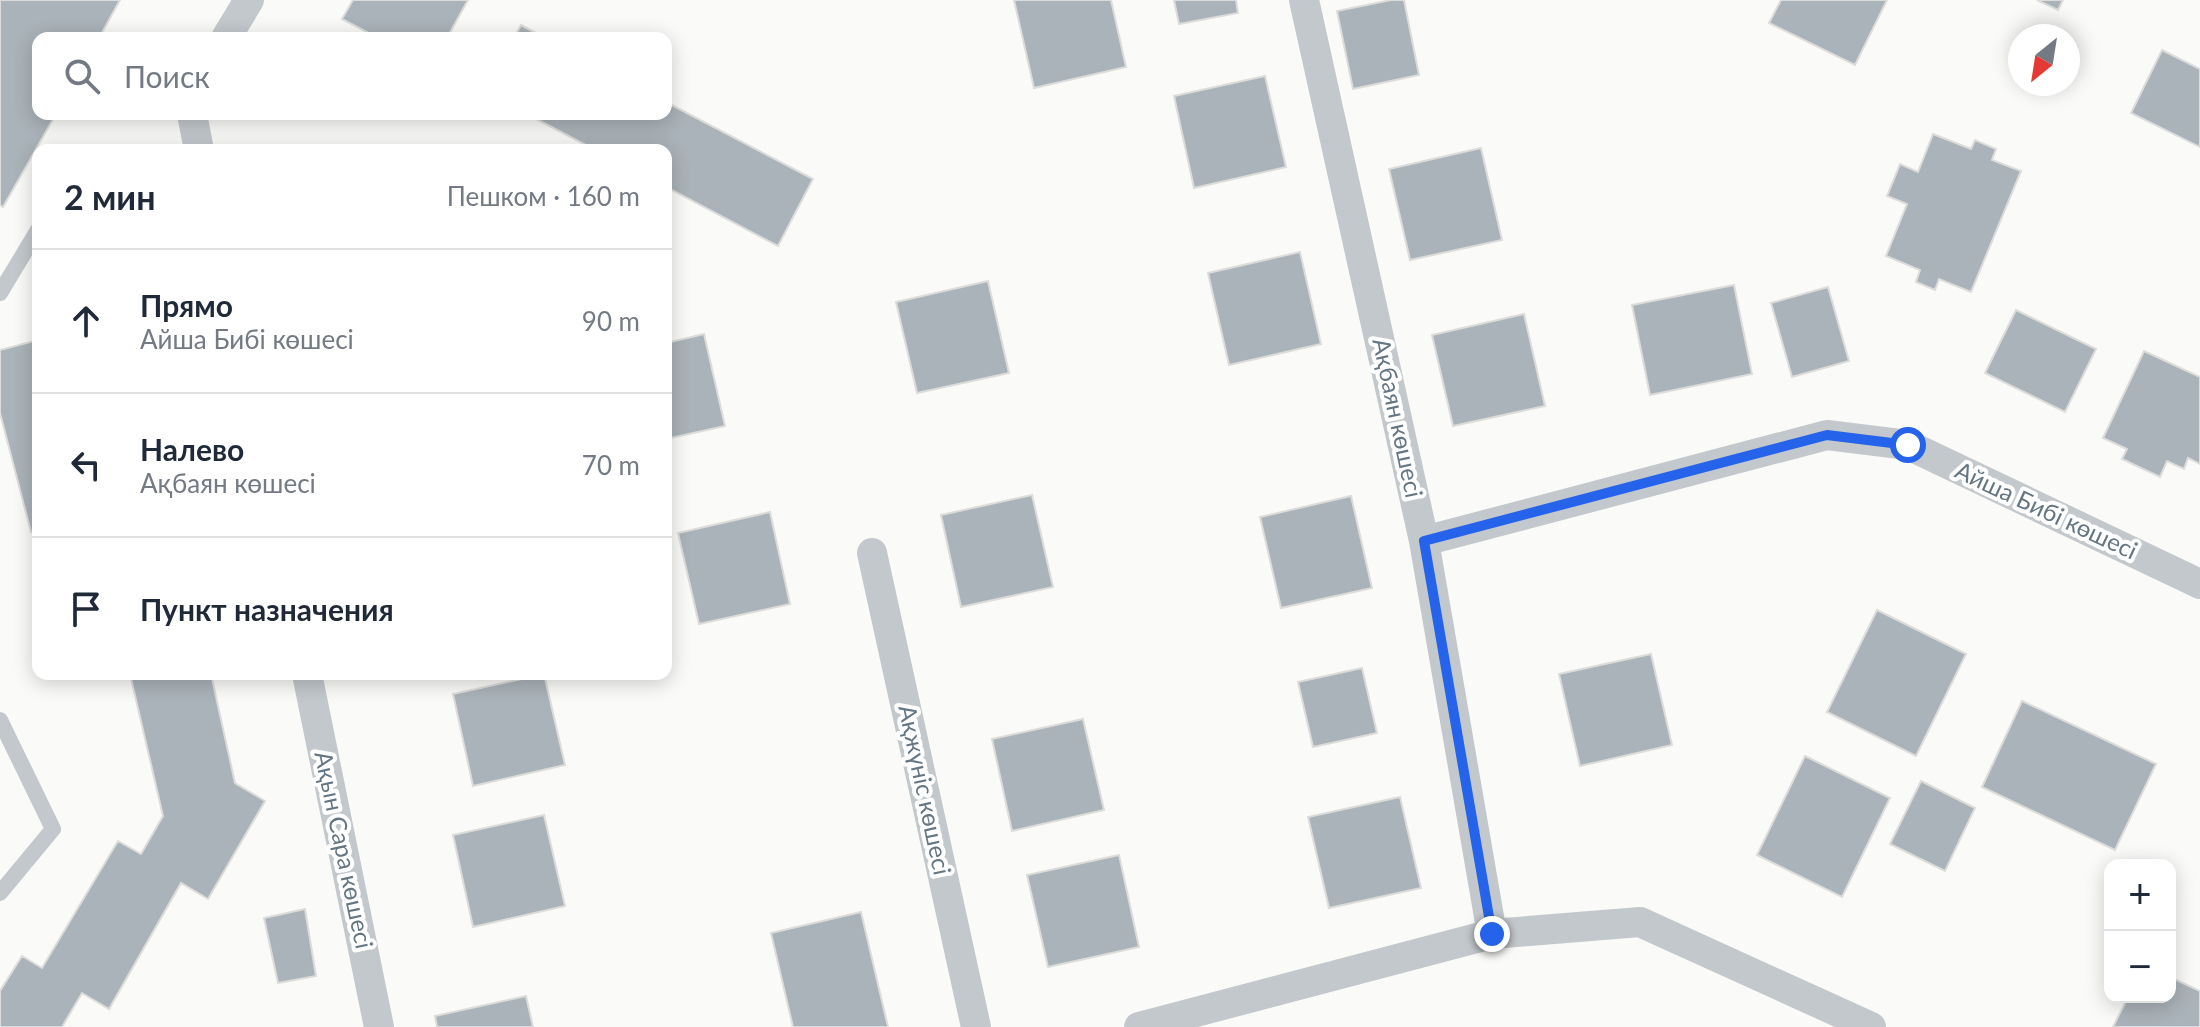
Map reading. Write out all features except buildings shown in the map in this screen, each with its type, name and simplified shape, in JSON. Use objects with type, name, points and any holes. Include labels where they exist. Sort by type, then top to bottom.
[{"type":"street","points":[[230,32],[249,0]]},
{"type":"street","name":"Ақбаян көшесі","points":[[1304,0],[1424,541],[1492,934]]},
{"type":"street","points":[[193,120],[198,144]]},
{"type":"street","name":"Айша Бибі көшесі","points":[[1424,541],[1827,435],[1908,445],[2200,584]]},
{"type":"street","name":"Ақжүніс көшесі","points":[[872,553],[976,1027]]},
{"type":"street","name":"Ақын Сара көшесі","points":[[308,680],[379,1027]]},
{"type":"street","points":[[1139,1027],[1492,934],[1640,922],[1871,1027]]},
{"type":"lane","points":[[0,293],[32,240]]},
{"type":"lane","points":[[0,720],[53,829],[0,893]]},
{"type":"route","points":[[1492,934],[1424,541],[1827,435],[1908,445]]}]
